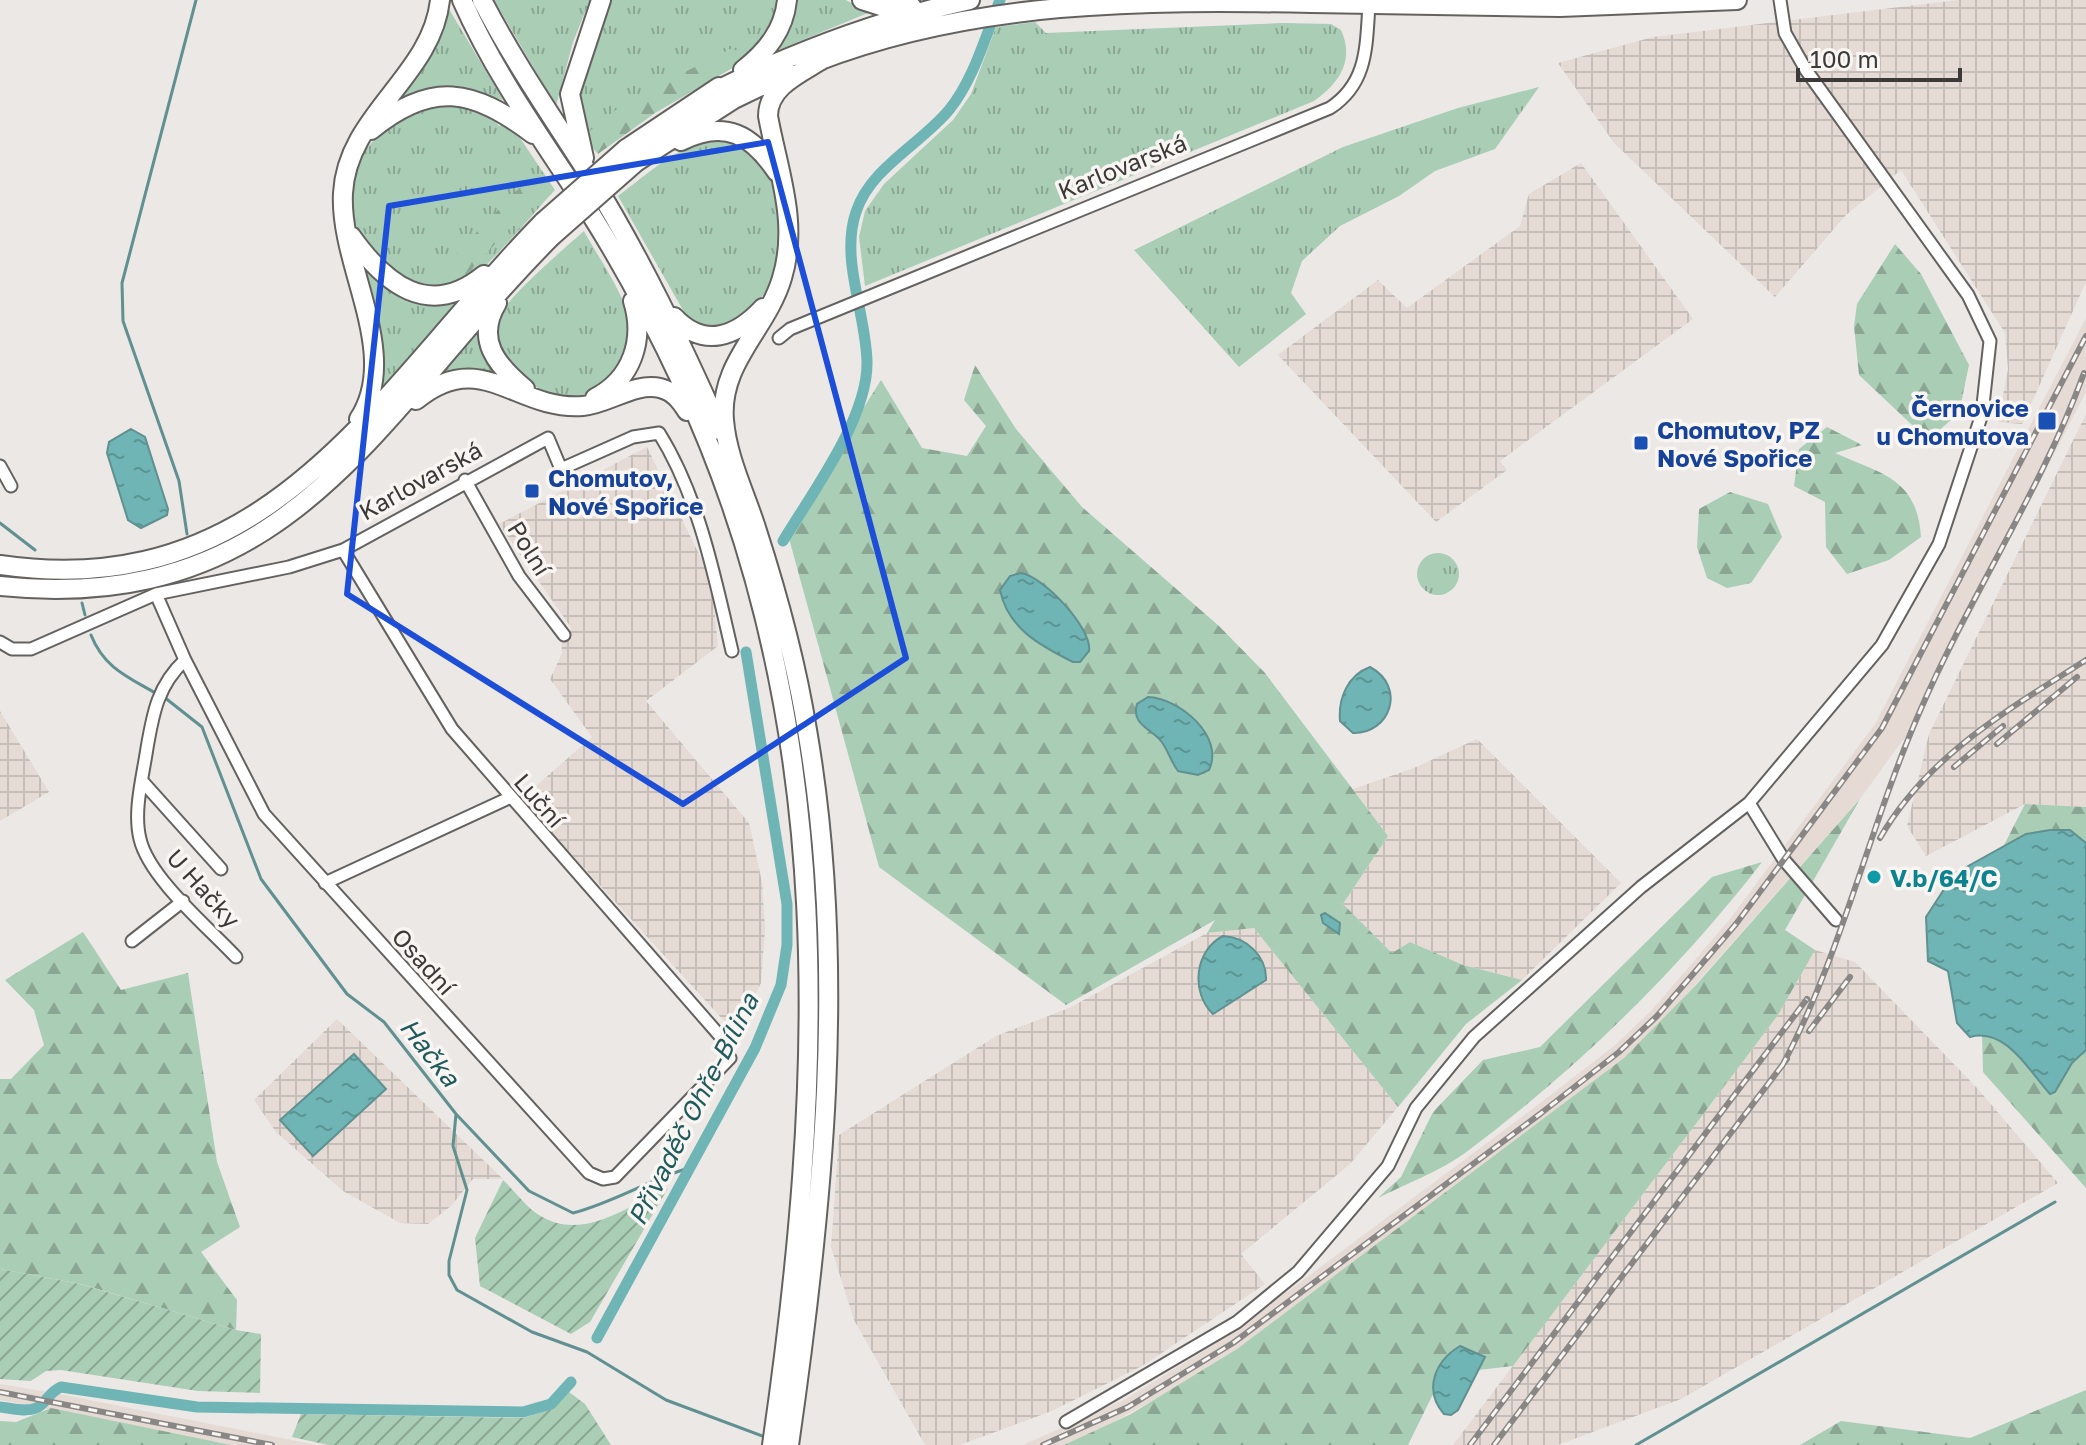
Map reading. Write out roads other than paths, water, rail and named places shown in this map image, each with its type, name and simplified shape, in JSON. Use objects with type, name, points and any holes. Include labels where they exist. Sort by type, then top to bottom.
[{"type":"main road","points":[[338,450],[365,409],[375,376],[372,340],[347,230],[344,183],[359,139],[425,49],[435,30],[440,0]]},
{"type":"main road","points":[[462,0],[491,57],[621,265],[684,387],[732,509],[766,627],[813,842],[828,936],[824,1131],[808,1311],[789,1445]]},
{"type":"main road","points":[[482,0],[539,101],[590,176],[665,307],[733,458]]},
{"type":"main road","points":[[590,176],[571,112],[570,94],[601,0]]},
{"type":"main road","points":[[347,230],[368,260],[388,279],[429,295],[466,288],[548,229],[631,156],[758,58],[783,20],[787,0]]},
{"type":"main road","points":[[862,0],[887,8],[935,11],[1205,1],[1560,7],[1737,0]]},
{"type":"main road","points":[[709,94],[819,44],[970,0]]},
{"type":"main road","points":[[1282,0],[1312,3]]},
{"type":"main road","points":[[631,156],[734,99],[935,11]]},
{"type":"main road","points":[[772,1445],[789,1324],[806,1132],[813,842],[808,731],[785,624],[724,423],[726,387],[735,364],[766,317],[782,279],[789,228],[768,116],[769,104],[780,86],[823,59]]},
{"type":"main road","points":[[359,139],[407,104],[428,97],[453,95],[488,104],[544,142]]},
{"type":"main road","points":[[631,156],[691,136],[718,131],[746,137],[758,145],[781,177]]},
{"type":"main road","points":[[387,424],[548,229]]},
{"type":"main road","points":[[0,565],[75,571],[121,565],[215,537],[289,492],[338,450],[515,251]]},
{"type":"main road","points":[[517,270],[488,319],[487,341],[494,357],[512,377],[560,404],[590,401],[609,390],[624,374],[634,355],[638,322],[621,265]]},
{"type":"main road","points":[[665,307],[690,332],[721,337],[749,323],[768,303],[782,279]]},
{"type":"main road","points":[[0,586],[81,589],[123,584],[163,575],[224,553],[265,532],[302,506],[387,424],[432,388],[466,376],[485,379],[560,404],[599,403],[645,387],[659,388],[679,399],[706,440]]},
{"type":"street","points":[[1066,1422],[1237,1322],[1298,1272],[1388,1166],[1416,1108],[1474,1037],[1641,887],[1749,803],[1882,645],[1939,544],[1982,414],[1990,341],[1968,295],[1806,70],[1785,33],[1780,0]]},
{"type":"street","name":"Karlovarská","points":[[779,338],[790,329],[1330,108],[1351,90],[1364,66],[1369,5]]},
{"type":"street","name":"Karlovarská","points":[[0,642],[12,649],[31,649],[156,594],[289,567],[343,550],[465,480],[548,438],[561,469],[633,437],[659,433],[671,452],[700,528],[732,651]]},
{"type":"street","points":[[0,466],[11,486]]},
{"type":"street","name":"Polní","points":[[465,480],[519,576],[564,635]]},
{"type":"street","name":"Luční","points":[[343,550],[452,729],[509,798],[720,1036],[730,1058]]},
{"type":"street","name":"Osadní","points":[[156,594],[185,660],[264,814],[595,1177],[615,1177],[624,1171],[730,1058]]},
{"type":"street","name":"U Hačky","points":[[185,660],[154,704],[142,781],[140,840],[152,866],[236,957]]},
{"type":"street","points":[[142,781],[221,869]]},
{"type":"street","points":[[325,883],[509,798]]},
{"type":"street","points":[[1749,803],[1784,860],[1836,920]]},
{"type":"street","points":[[132,941],[183,901]]},
{"type":"water","points":[[131,429],[145,437],[168,509],[167,515],[141,528],[128,520],[107,453],[109,442]]},
{"type":"water","points":[[1021,573],[1041,583],[1075,617],[1088,641],[1089,651],[1080,662],[1073,662],[1038,642],[1010,615],[1000,590],[1010,576]]},
{"type":"water","points":[[1370,667],[1388,686],[1391,697],[1389,708],[1376,726],[1353,733],[1340,721],[1343,696],[1350,682]]},
{"type":"water","points":[[1148,697],[1173,704],[1196,721],[1211,744],[1209,770],[1198,775],[1178,771],[1161,741],[1139,721],[1137,704]]},
{"type":"water","points":[[2070,830],[2086,843],[2086,1050],[2072,1063],[2055,1092],[2050,1094],[2006,1045],[1995,1038],[1970,1037],[1957,1023],[1948,971],[1928,961],[1926,917],[1954,874],[2026,834]]},
{"type":"water","points":[[1325,913],[1340,923],[1339,934],[1323,923],[1321,915]]},
{"type":"water","points":[[1223,936],[1240,940],[1254,949],[1263,963],[1266,980],[1213,1014],[1201,994],[1199,972],[1206,951]]},
{"type":"water","points":[[354,1054],[386,1089],[313,1156],[280,1120]]},
{"type":"water","points":[[1460,1346],[1485,1357],[1458,1410],[1451,1415],[1444,1414],[1434,1395],[1435,1377],[1444,1360]]},
{"type":"waterway","points":[[187,534],[179,481],[123,321],[122,283],[196,0]]},
{"type":"waterway","name":"Přivaděč Ohře-Bílina","points":[[783,541],[849,431],[865,384],[866,343],[851,248],[856,212],[872,182],[938,122],[958,98],[1000,0]]},
{"type":"waterway","name":"Hačka","points":[[0,523],[35,550]]},
{"type":"waterway","name":"Hačka","points":[[82,603],[85,615]]},
{"type":"waterway","name":"Hačka","points":[[91,635],[110,664],[157,694]]},
{"type":"waterway","name":"Přivaděč Ohře-Bílina","points":[[597,1338],[755,1048],[781,985],[787,945],[787,904],[746,652]]},
{"type":"waterway","name":"Hačka","points":[[164,697],[202,727],[261,879],[347,994],[384,1022],[456,1114],[453,1146],[467,1190],[449,1261],[449,1275],[457,1290],[532,1332],[587,1352],[666,1400],[765,1437]]},
{"type":"waterway","points":[[456,1114],[529,1191],[573,1213],[689,1168]]},
{"type":"waterway","points":[[1636,1445],[2055,1202]]},
{"type":"waterway","name":"Přivaděč Ohře-Bílina","points":[[0,1407],[21,1410],[37,1408],[61,1387],[197,1407],[523,1412],[551,1404],[571,1382]]},
{"type":"railway","points":[[1043,1445],[1128,1407],[1233,1343],[1540,1114],[1619,1052],[1657,1016],[1736,924],[1882,728],[2086,336]]},
{"type":"railway","points":[[1782,1066],[1822,980],[1885,800],[1920,711],[2047,459],[2084,373]]},
{"type":"railway","points":[[1880,838],[1921,782],[1946,758],[1999,716],[2086,660]]},
{"type":"railway","points":[[1997,744],[2077,677]]},
{"type":"railway","points":[[1954,767],[2003,726]]},
{"type":"railway","points":[[1809,1031],[1850,977]]},
{"type":"railway","points":[[1470,1445],[1807,999]]},
{"type":"railway","points":[[1494,1445],[1787,1059]]},
{"type":"railway","points":[[0,1392],[272,1445]]},
{"type":"place","name":"Černovice u Chomutova","points":[[2047,421]]},
{"type":"place","name":"Chomutov, PZ Nové Spořice","points":[[1641,443]]},
{"type":"place","name":"Chomutov, Nové Spořice","points":[[532,491]]},
{"type":"place","name":"V.b/64/C","points":[[1874,877]]}]
